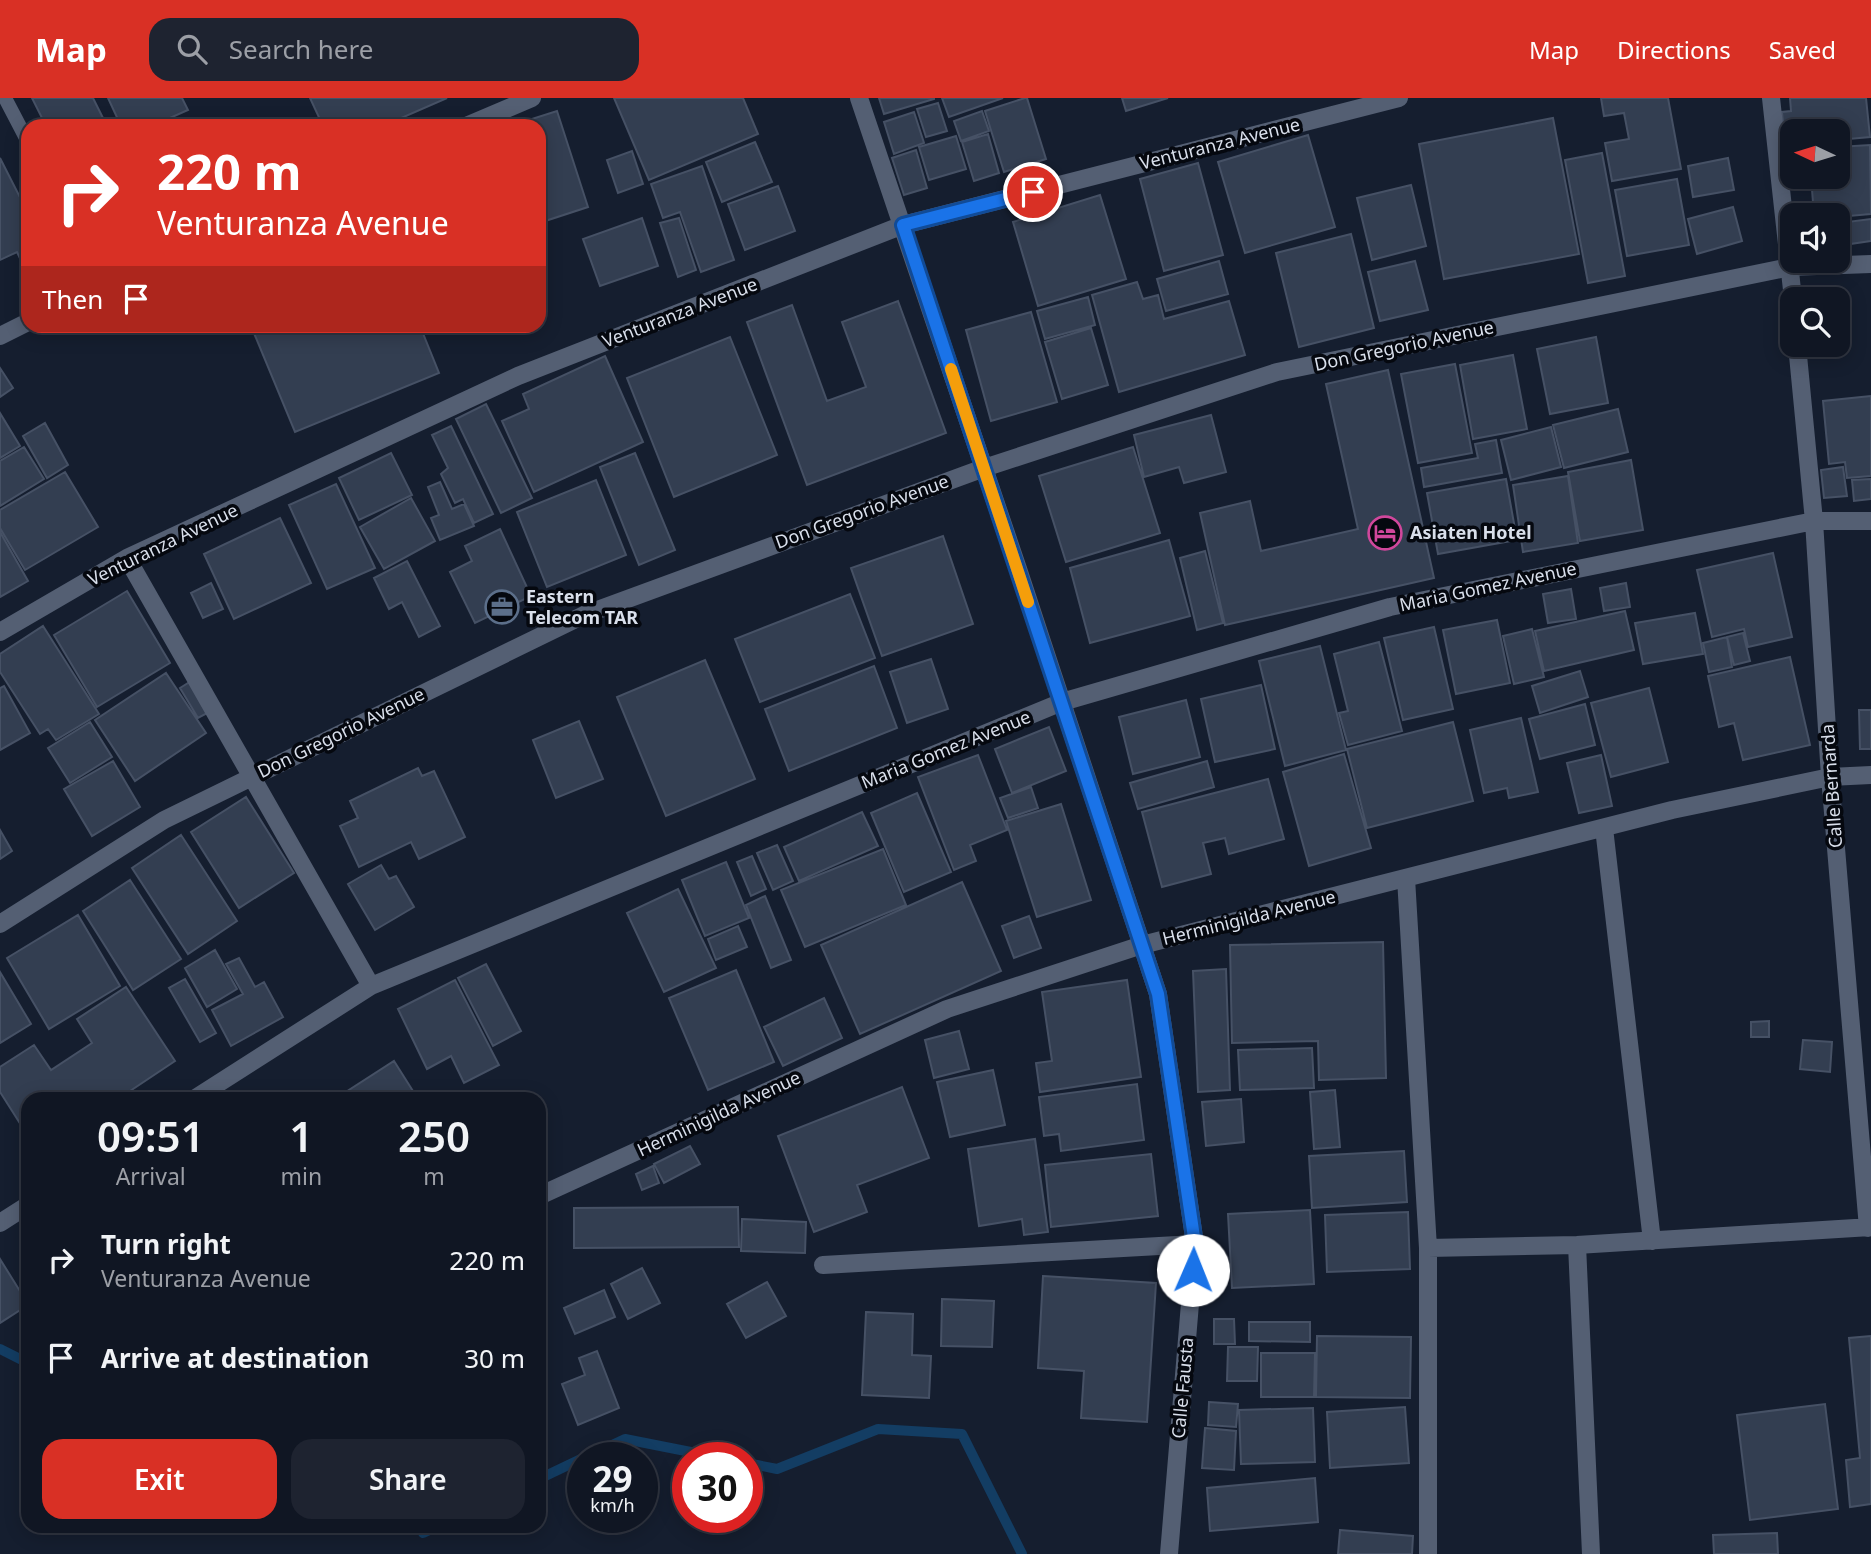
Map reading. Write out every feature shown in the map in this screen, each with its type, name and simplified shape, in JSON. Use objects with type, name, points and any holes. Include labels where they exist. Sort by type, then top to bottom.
[{"type":"street","points":[[482,119],[532,98]]},
{"type":"street","name":"Calle Fausta","points":[[859,98],[1158,994],[1195,1244],[1169,1554]]},
{"type":"street","name":"Venturanza Avenue","points":[[0,632],[127,558],[518,376],[903,225],[1399,98]]},
{"type":"street","points":[[1770,98],[1782,203]]},
{"type":"street","name":"Don Gregorio Avenue","points":[[1850,265],[1871,264]]},
{"type":"street","name":"Don Gregorio Avenue","points":[[0,924],[164,820],[584,615],[984,468],[1277,372],[1780,269]]},
{"type":"street","points":[[0,336],[21,326]]},
{"type":"street","name":"Calle Bernarda","points":[[1798,357],[1814,521],[1830,777],[1870,1227]]},
{"type":"street","name":"Maria Gomez Avenue","points":[[205,1092],[371,986],[1062,702],[1390,607],[1814,521],[1871,521]]},
{"type":"street","points":[[127,558],[371,986]]},
{"type":"street","name":"Herminigilda Avenue","points":[[546,1193],[947,1009],[1142,945],[1672,810],[1830,777],[1871,775]]},
{"type":"street","points":[[1604,828],[1651,1241]]},
{"type":"street","points":[[1406,878],[1427,1248],[1428,1554]]},
{"type":"street","points":[[0,1223],[21,1210]]},
{"type":"street","points":[[1427,1248],[1577,1245],[1870,1227]]},
{"type":"street","points":[[823,1265],[1195,1244]]},
{"type":"street","points":[[1577,1245],[1591,1554]]},
{"type":"lane","points":[[5,98],[21,129]]},
{"type":"building","points":[[32,98],[93,98],[104,119],[42,119]]},
{"type":"building","points":[[108,98],[182,98],[188,110],[168,119],[118,119]]},
{"type":"building","points":[[310,98],[447,98],[399,119],[320,119]]},
{"type":"building","points":[[614,98],[743,98],[758,134],[649,180]]},
{"type":"building","points":[[879,98],[934,98],[934,99],[884,114]]},
{"type":"building","points":[[942,98],[1003,98],[949,117]]},
{"type":"building","points":[[1025,98],[1046,159],[1004,172],[985,111]]},
{"type":"building","points":[[1122,98],[1168,98],[1126,111]]},
{"type":"building","points":[[1601,98],[1668,98],[1681,169],[1612,181],[1605,143],[1629,139],[1624,113],[1604,116]]},
{"type":"building","points":[[1790,98],[1866,98],[1870,137],[1850,139],[1850,119],[1783,119],[1782,112],[1791,111]]},
{"type":"building","points":[[938,103],[947,131],[926,137],[917,109]]},
{"type":"building","points":[[557,111],[588,207],[546,221],[546,119],[532,119]]},
{"type":"building","points":[[982,111],[989,131],[961,141],[954,121]]},
{"type":"building","points":[[914,112],[924,143],[894,154],[884,122]]},
{"type":"building","points":[[1553,118],[1579,254],[1444,279],[1419,144]]},
{"type":"building","points":[[988,134],[999,173],[974,181],[962,142]]},
{"type":"building","points":[[1308,135],[1335,227],[1245,253],[1218,162]]},
{"type":"building","points":[[956,136],[966,169],[929,180],[919,147]]},
{"type":"building","points":[[755,142],[772,182],[722,202],[706,162]]},
{"type":"building","points":[[1870,145],[1871,214],[1850,216],[1850,203],[1813,203],[1812,189],[1850,189],[1850,146]]},
{"type":"building","points":[[916,150],[927,188],[904,195],[892,158]]},
{"type":"building","points":[[632,151],[643,184],[618,193],[607,160]]},
{"type":"building","points":[[1602,153],[1625,276],[1588,283],[1565,160]]},
{"type":"building","points":[[0,158],[21,199],[21,261],[17,252],[0,260]]},
{"type":"building","points":[[1728,158],[1734,190],[1693,197],[1688,166]]},
{"type":"building","points":[[1198,163],[1223,255],[1164,271],[1140,179]]},
{"type":"building","points":[[702,166],[734,260],[701,272],[680,212],[663,218],[651,184]]},
{"type":"building","points":[[1677,179],[1689,245],[1627,256],[1615,190]]},
{"type":"building","points":[[1411,185],[1426,246],[1372,260],[1357,198]]},
{"type":"building","points":[[778,186],[795,231],[745,250],[728,204]]},
{"type":"building","points":[[1100,195],[1126,279],[1038,306],[1013,222]]},
{"type":"building","points":[[1733,207],[1742,241],[1697,254],[1688,219]]},
{"type":"building","points":[[642,218],[658,266],[600,286],[583,239]]},
{"type":"building","points":[[679,218],[696,270],[678,277],[660,223]]},
{"type":"building","points":[[1871,219],[1871,241],[1850,244],[1850,222]]},
{"type":"building","points":[[1351,234],[1374,328],[1299,347],[1276,253]]},
{"type":"building","points":[[1219,261],[1228,294],[1166,311],[1157,279]]},
{"type":"building","points":[[1415,261],[1428,310],[1380,321],[1368,272]]},
{"type":"building","points":[[1137,282],[1143,299],[1158,295],[1164,319],[1229,301],[1245,355],[1119,392],[1092,295]]},
{"type":"building","points":[[1088,297],[1095,325],[1045,339],[1037,311]]},
{"type":"building","points":[[898,301],[946,433],[807,485],[747,322],[792,305],[827,401],[866,387],[842,322]]},
{"type":"building","points":[[1031,312],[1057,402],[991,421],[966,330]]},
{"type":"building","points":[[1091,328],[1108,385],[1062,399],[1045,342]]},
{"type":"building","points":[[254,333],[423,333],[439,373],[295,432]]},
{"type":"building","points":[[730,337],[777,455],[674,497],[627,378]]},
{"type":"building","points":[[1596,337],[1608,403],[1550,414],[1537,349]]},
{"type":"building","points":[[1513,355],[1527,429],[1473,439],[1460,365]]},
{"type":"building","points":[[605,356],[643,442],[534,492],[502,421],[529,409],[523,394]]},
{"type":"building","points":[[1455,364],[1472,453],[1418,463],[1401,374]]},
{"type":"building","points":[[0,368],[13,388],[0,397]]},
{"type":"building","points":[[1388,370],[1434,578],[1225,625],[1200,513],[1250,501],[1261,551],[1358,529],[1326,384]]},
{"type":"building","points":[[1871,396],[1871,476],[1847,478],[1845,462],[1829,464],[1823,401]]},
{"type":"building","points":[[486,404],[532,498],[501,513],[456,419]]},
{"type":"building","points":[[1618,409],[1628,452],[1564,468],[1553,425]]},
{"type":"building","points":[[0,413],[20,446],[0,458]]},
{"type":"building","points":[[1211,415],[1226,472],[1184,483],[1179,467],[1144,477],[1134,435]]},
{"type":"building","points":[[45,423],[68,465],[47,478],[23,436]]},
{"type":"building","points":[[451,426],[493,514],[474,523],[463,499],[455,503],[441,474],[448,468],[432,435]]},
{"type":"building","points":[[1551,427],[1561,467],[1511,480],[1501,440]]},
{"type":"building","points":[[1496,440],[1502,473],[1424,487],[1421,468],[1478,458],[1475,444]]},
{"type":"building","points":[[24,447],[44,479],[0,506],[0,461]]},
{"type":"building","points":[[1133,447],[1160,533],[1066,562],[1039,476]]},
{"type":"building","points":[[391,453],[412,495],[359,520],[339,478]]},
{"type":"building","points":[[635,453],[675,550],[639,565],[600,467]]},
{"type":"building","points":[[1631,460],[1643,530],[1580,541],[1568,472]]},
{"type":"building","points":[[1843,467],[1847,496],[1824,498],[1821,470]]},
{"type":"building","points":[[65,472],[98,527],[25,570],[0,528],[0,510]]},
{"type":"building","points":[[1568,476],[1578,543],[1523,552],[1513,485]]},
{"type":"building","points":[[1506,479],[1517,540],[1438,554],[1427,493]]},
{"type":"building","points":[[1871,479],[1871,499],[1854,501],[1852,480]]},
{"type":"building","points":[[596,480],[626,555],[547,587],[517,512]]},
{"type":"building","points":[[440,482],[452,509],[464,504],[474,526],[440,540],[431,518],[439,515],[428,487]]},
{"type":"building","points":[[336,484],[375,568],[327,589],[289,505]]},
{"type":"building","points":[[411,498],[435,541],[384,569],[360,527]]},
{"type":"building","points":[[280,518],[311,583],[234,619],[204,554]]},
{"type":"building","points":[[500,529],[531,596],[475,623],[450,572],[472,561],[465,546]]},
{"type":"building","points":[[0,532],[28,581],[0,597]]},
{"type":"building","points":[[943,536],[973,624],[882,656],[851,568]]},
{"type":"building","points":[[1169,540],[1190,616],[1090,643],[1070,568]]},
{"type":"building","points":[[1205,551],[1223,623],[1197,630],[1180,558]]},
{"type":"building","points":[[1773,553],[1792,637],[1748,647],[1744,629],[1712,637],[1697,570]]},
{"type":"building","points":[[407,561],[440,626],[419,637],[402,602],[389,609],[374,578]]},
{"type":"building","points":[[211,583],[223,609],[203,618],[191,593]]},
{"type":"building","points":[[1626,583],[1630,607],[1604,611],[1600,588]]},
{"type":"building","points":[[1571,589],[1576,619],[1548,623],[1543,594]]},
{"type":"building","points":[[127,591],[170,663],[97,707],[54,635]]},
{"type":"building","points":[[850,594],[875,658],[760,702],[735,639]]},
{"type":"building","points":[[1625,611],[1634,650],[1544,671],[1535,631]]},
{"type":"building","points":[[1695,613],[1703,654],[1643,664],[1635,623]]},
{"type":"building","points":[[1497,620],[1510,683],[1456,694],[1443,630]]},
{"type":"building","points":[[43,626],[99,714],[56,740],[48,729],[40,734],[0,672],[0,654]]},
{"type":"building","points":[[1434,627],[1453,709],[1403,720],[1384,638]]},
{"type":"building","points":[[1532,629],[1544,677],[1514,684],[1503,636]]},
{"type":"building","points":[[1743,633],[1750,661],[1734,665],[1727,637]]},
{"type":"building","points":[[1727,637],[1732,667],[1709,672],[1703,643]]},
{"type":"building","points":[[1379,642],[1402,731],[1348,745],[1339,713],[1348,711],[1334,654]]},
{"type":"building","points":[[1320,646],[1346,750],[1285,766],[1259,661]]},
{"type":"building","points":[[1790,657],[1810,745],[1743,760],[1734,723],[1719,727],[1708,676]]},
{"type":"building","points":[[931,659],[948,709],[907,723],[890,672]]},
{"type":"building","points":[[705,660],[755,779],[666,816],[617,697]]},
{"type":"building","points":[[874,666],[897,728],[789,771],[765,709]]},
{"type":"building","points":[[1580,671],[1588,697],[1540,713],[1532,686]]},
{"type":"building","points":[[166,673],[206,733],[135,781],[95,720]]},
{"type":"building","points":[[193,680],[211,711],[198,718],[180,688]]},
{"type":"building","points":[[1261,685],[1275,749],[1215,762],[1201,699]]},
{"type":"building","points":[[4,686],[30,733],[0,750],[0,688]]},
{"type":"building","points":[[1649,688],[1668,762],[1611,777],[1591,703]]},
{"type":"building","points":[[1186,700],[1200,757],[1133,774],[1119,717]]},
{"type":"building","points":[[1585,704],[1595,745],[1540,759],[1529,719]]},
{"type":"building","points":[[1859,710],[1871,710],[1871,749],[1860,749]]},
{"type":"building","points":[[1521,718],[1538,792],[1509,798],[1507,788],[1484,793],[1470,730]]},
{"type":"building","points":[[579,721],[603,779],[556,798],[533,740]]},
{"type":"building","points":[[90,722],[112,757],[70,783],[48,748]]},
{"type":"building","points":[[1453,722],[1473,801],[1367,828],[1347,749]]},
{"type":"building","points":[[1049,727],[1066,771],[1012,793],[995,749]]},
{"type":"building","points":[[1344,754],[1371,848],[1309,866],[1283,772]]},
{"type":"building","points":[[978,755],[1007,830],[970,845],[976,861],[954,870],[918,777]]},
{"type":"building","points":[[1601,755],[1612,806],[1579,813],[1567,763]]},
{"type":"building","points":[[113,761],[140,807],[92,836],[64,789]]},
{"type":"building","points":[[1207,761],[1214,787],[1138,809],[1130,783]]},
{"type":"building","points":[[418,768],[422,776],[434,771],[465,837],[419,859],[411,842],[359,867],[340,826],[358,818],[350,801]]},
{"type":"building","points":[[1268,779],[1284,839],[1229,854],[1225,838],[1203,843],[1211,874],[1162,887],[1142,812]]},
{"type":"building","points":[[1031,787],[1038,808],[1008,818],[1000,798]]},
{"type":"building","points":[[917,793],[951,872],[904,892],[871,813]]},
{"type":"building","points":[[246,797],[294,873],[239,908],[191,832]]},
{"type":"building","points":[[1061,804],[1091,900],[1037,917],[1006,821]]},
{"type":"building","points":[[862,812],[878,846],[799,881],[784,847]]},
{"type":"building","points":[[0,830],[12,851],[0,859]]},
{"type":"building","points":[[181,835],[237,921],[188,954],[132,868]]},
{"type":"building","points":[[777,845],[793,881],[773,890],[757,853]]},
{"type":"building","points":[[883,849],[906,905],[805,947],[781,890]]},
{"type":"building","points":[[752,856],[766,889],[751,896],[737,862]]},
{"type":"building","points":[[726,862],[749,918],[705,936],[682,880]]},
{"type":"building","points":[[381,865],[389,879],[396,876],[414,907],[375,930],[348,884]]},
{"type":"building","points":[[130,880],[181,959],[133,990],[83,911]]},
{"type":"building","points":[[962,882],[1001,971],[860,1034],[821,945]]},
{"type":"building","points":[[678,889],[716,968],[664,992],[627,913]]},
{"type":"building","points":[[765,896],[791,960],[771,968],[746,905]]},
{"type":"building","points":[[78,915],[120,986],[49,1029],[7,958]]},
{"type":"building","points":[[1029,916],[1041,948],[1014,958],[1002,926]]},
{"type":"building","points":[[738,926],[747,947],[716,960],[708,939]]},
{"type":"building","points":[[1383,942],[1386,1078],[1319,1080],[1318,1041],[1232,1043],[1230,945]]},
{"type":"building","points":[[215,950],[237,989],[207,1007],[185,968]]},
{"type":"building","points":[[239,958],[255,987],[264,982],[283,1017],[231,1046],[212,1010],[243,994],[226,964]]},
{"type":"building","points":[[486,964],[521,1031],[493,1046],[458,978]]},
{"type":"building","points":[[1226,969],[1230,1090],[1198,1092],[1193,971]]},
{"type":"building","points":[[736,970],[774,1062],[708,1090],[669,998]]},
{"type":"building","points":[[0,972],[31,1024],[0,1043]]},
{"type":"building","points":[[185,979],[216,1033],[200,1042],[169,988]]},
{"type":"building","points":[[455,980],[499,1065],[464,1083],[451,1056],[427,1069],[398,1009]]},
{"type":"building","points":[[1127,980],[1141,1077],[1040,1092],[1036,1063],[1052,1061],[1042,992]]},
{"type":"building","points":[[126,987],[175,1061],[128,1092],[21,1092],[21,1125],[0,1092],[0,1067],[34,1045],[51,1070],[92,1043],[77,1019]]},
{"type":"building","points":[[824,998],[842,1038],[783,1066],[764,1027]]},
{"type":"building","points":[[1769,1021],[1769,1037],[1751,1037],[1751,1022]]},
{"type":"building","points":[[959,1031],[969,1069],[934,1078],[925,1040]]},
{"type":"building","points":[[1803,1040],[1832,1042],[1830,1072],[1800,1069]]},
{"type":"building","points":[[1312,1048],[1314,1088],[1240,1090],[1238,1050]]},
{"type":"building","points":[[394,1061],[414,1092],[346,1092]]},
{"type":"building","points":[[993,1070],[1005,1125],[950,1137],[937,1082]]},
{"type":"building","points":[[1137,1084],[1144,1140],[1061,1151],[1059,1134],[1044,1136],[1039,1097]]},
{"type":"building","points":[[902,1087],[929,1158],[857,1185],[867,1212],[814,1232],[778,1136]]},
{"type":"building","points":[[1335,1090],[1340,1147],[1314,1149],[1310,1092]]},
{"type":"building","points":[[1241,1099],[1244,1142],[1206,1146],[1202,1102]]},
{"type":"building","points":[[1035,1139],[1048,1232],[1024,1235],[1022,1219],[979,1226],[968,1149]]},
{"type":"building","points":[[690,1146],[700,1164],[664,1183],[654,1164]]},
{"type":"building","points":[[1404,1151],[1407,1202],[1312,1208],[1309,1156]]},
{"type":"building","points":[[1151,1154],[1158,1216],[1051,1227],[1045,1165]]},
{"type":"building","points":[[653,1166],[659,1183],[642,1190],[636,1174]]},
{"type":"building","points":[[738,1207],[739,1247],[574,1248],[574,1208]]},
{"type":"building","points":[[1310,1210],[1314,1284],[1232,1288],[1228,1214]]},
{"type":"building","points":[[1408,1212],[1410,1269],[1327,1272],[1325,1215]]},
{"type":"building","points":[[742,1219],[806,1222],[805,1253],[741,1251]]},
{"type":"building","points":[[0,1259],[21,1294],[21,1310],[0,1323]]},
{"type":"building","points":[[642,1268],[660,1303],[628,1319],[611,1284]]},
{"type":"building","points":[[1043,1276],[1156,1283],[1147,1422],[1081,1418],[1084,1371],[1038,1368]]},
{"type":"building","points":[[767,1282],[786,1316],[746,1338],[727,1304]]},
{"type":"building","points":[[604,1290],[615,1317],[575,1334],[564,1308]]},
{"type":"building","points":[[942,1299],[994,1301],[992,1347],[941,1346]]},
{"type":"building","points":[[866,1312],[913,1314],[912,1355],[931,1356],[929,1398],[862,1395]]},
{"type":"building","points":[[1214,1319],[1234,1319],[1235,1344],[1214,1344]]},
{"type":"building","points":[[1249,1322],[1310,1322],[1310,1342],[1249,1341]]},
{"type":"building","points":[[1317,1336],[1411,1337],[1410,1398],[1316,1397]]},
{"type":"building","points":[[1871,1336],[1871,1504],[1850,1507],[1846,1460],[1860,1458],[1849,1338]]},
{"type":"building","points":[[1228,1347],[1258,1347],[1257,1381],[1227,1381]]},
{"type":"building","points":[[597,1351],[619,1408],[578,1425],[562,1384],[585,1375],[579,1358]]},
{"type":"building","points":[[1261,1353],[1315,1353],[1314,1397],[1261,1397]]},
{"type":"building","points":[[1209,1402],[1238,1404],[1236,1427],[1208,1425]]},
{"type":"building","points":[[1825,1404],[1838,1509],[1750,1520],[1737,1415]]},
{"type":"building","points":[[1405,1407],[1409,1463],[1330,1468],[1327,1412]]},
{"type":"building","points":[[1313,1408],[1315,1462],[1241,1464],[1239,1410]]},
{"type":"building","points":[[1205,1428],[1236,1431],[1234,1470],[1202,1468]]},
{"type":"building","points":[[1315,1478],[1318,1522],[1210,1531],[1207,1488]]},
{"type":"building","points":[[1340,1530],[1413,1536],[1412,1554],[1338,1554]]},
{"type":"building","points":[[1777,1533],[1778,1554],[1714,1554],[1713,1535]]},
{"type":"waterway","points":[[0,1349],[21,1360]]},
{"type":"waterway","points":[[763,1466],[777,1469],[878,1429],[962,1434],[1022,1554]]},
{"type":"waterway","points":[[619,1442],[625,1439],[640,1442]]},
{"type":"waterway","points":[[658,1446],[672,1448]]},
{"type":"waterway","points":[[546,1476],[567,1466]]},
{"type":"slow traffic","points":[[951,369],[1028,602]]},
{"type":"place","name":"Asiaten Hotel","points":[[1385,533]]},
{"type":"place","name":"Eastern Telecom TAR","points":[[502,607]]},
{"type":"route","points":[[1033,192],[903,225],[1158,994],[1195,1244],[1193,1270]]}]
